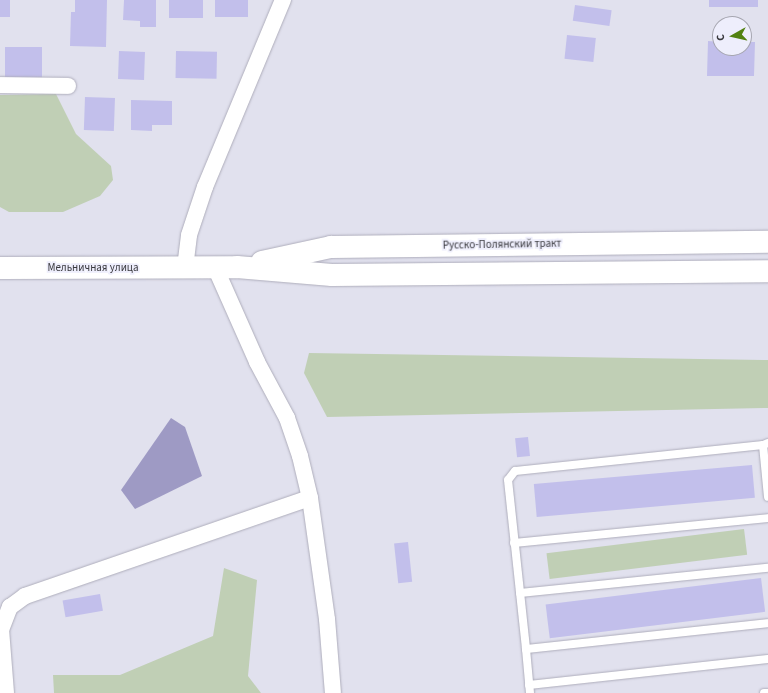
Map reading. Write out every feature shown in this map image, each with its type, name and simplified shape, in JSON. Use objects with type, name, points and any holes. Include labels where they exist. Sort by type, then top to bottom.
[{"type":"main road","name":"Русско-Полянский тракт","points":[[237,267],[331,247],[768,242]]},
{"type":"main road","name":"Русско-Полянский тракт","points":[[185,268],[237,267],[332,275],[768,272]]},
{"type":"main road","name":"Мельничная улица","points":[[0,268],[185,268]]},
{"type":"street","points":[[185,268],[188,235],[206,187],[283,0]]},
{"type":"street","points":[[0,85],[68,86]]},
{"type":"street","points":[[214,267],[257,362],[287,418],[300,456],[310,498],[327,619],[333,693]]},
{"type":"street","points":[[6,693],[1,630],[10,607],[25,596],[310,498]]},
{"type":"lane","points":[[768,496],[765,444],[515,471],[508,480],[529,689],[768,659]]},
{"type":"lane","points":[[514,543],[768,518]]},
{"type":"lane","points":[[520,593],[768,568]]},
{"type":"lane","points":[[526,649],[768,623]]},
{"type":"green space","points":[[56,94],[76,134],[111,166],[113,180],[100,196],[63,212],[9,212],[0,207],[0,95]]},
{"type":"green space","points":[[309,353],[768,360],[768,408],[327,417],[304,373]]},
{"type":"green space","points":[[744,529],[747,555],[550,579],[546,553]]},
{"type":"green space","points":[[224,568],[257,580],[248,676],[261,693],[54,693],[53,675],[120,675],[213,636]]},
{"type":"shaded area","points":[[171,418],[185,427],[202,476],[135,509],[121,490]]},
{"type":"building","points":[[0,0],[10,0],[10,17],[0,17]]},
{"type":"building","points":[[75,0],[107,0],[106,47],[70,46],[71,12],[75,12]]},
{"type":"building","points":[[124,0],[156,0],[156,27],[140,27],[140,21],[123,20]]},
{"type":"building","points":[[169,0],[203,0],[203,18],[169,18]]},
{"type":"building","points":[[215,0],[248,0],[248,17],[215,17]]},
{"type":"building","points":[[709,0],[758,0],[758,7],[709,7]]},
{"type":"building","points":[[575,5],[612,10],[609,26],[573,21]]},
{"type":"building","points":[[567,35],[596,38],[593,62],[564,59]]},
{"type":"building","points":[[708,41],[712,41],[712,56],[752,56],[752,42],[755,42],[754,76],[707,76]]},
{"type":"building","points":[[5,47],[42,47],[42,78],[5,78]]},
{"type":"building","points":[[119,51],[145,52],[144,80],[118,79]]},
{"type":"building","points":[[176,51],[217,52],[217,79],[176,78]]},
{"type":"building","points":[[85,97],[115,98],[114,131],[84,130]]},
{"type":"building","points":[[131,100],[172,101],[172,125],[152,125],[152,131],[131,130]]},
{"type":"building","points":[[528,437],[530,456],[517,457],[515,438]]},
{"type":"building","points":[[752,465],[755,498],[537,517],[534,484]]},
{"type":"building","points":[[408,542],[412,582],[398,583],[394,543]]},
{"type":"building","points":[[761,578],[765,612],[550,638],[546,604]]},
{"type":"building","points":[[100,594],[103,611],[66,617],[63,601]]}]
